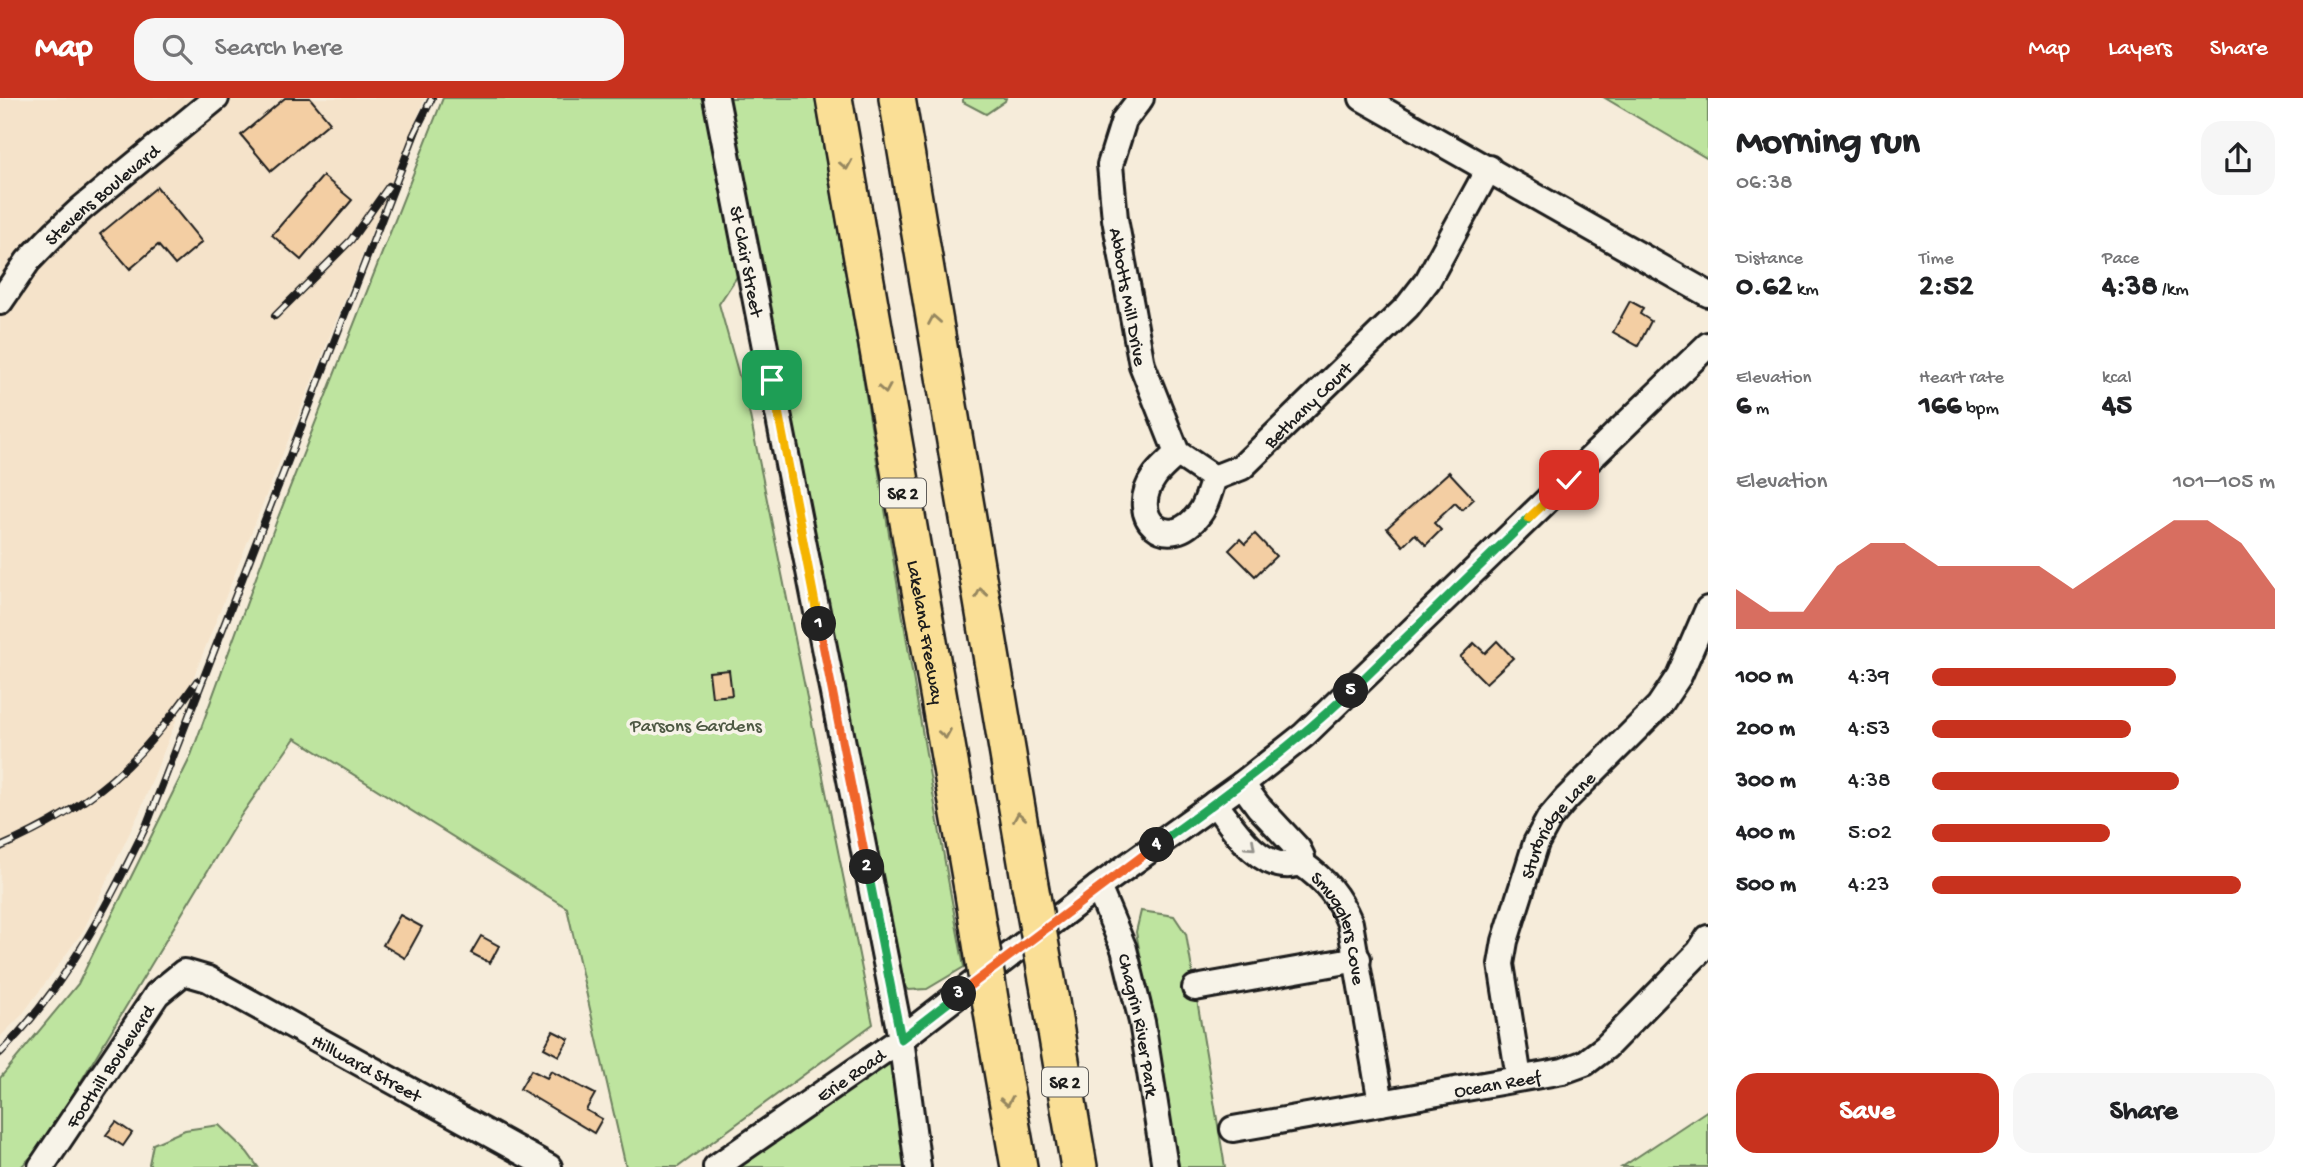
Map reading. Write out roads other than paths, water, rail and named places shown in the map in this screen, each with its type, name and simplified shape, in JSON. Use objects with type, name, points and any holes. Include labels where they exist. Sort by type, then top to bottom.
[{"type":"highway","name":"Lakeland Freeway","points":[[835,98],[1019,1167]]},
{"type":"highway","name":"SR 2","points":[[897,98],[1079,1167]]},
{"type":"street","name":"Stevens Boulevard","points":[[0,302],[29,261],[56,232],[216,98]]},
{"type":"street","name":"St Clair Street","points":[[716,98],[901,1039],[918,1167]]},
{"type":"street","name":"Abbotts Mill Drive","points":[[1141,98],[1124,120],[1110,165],[1115,219],[1142,366],[1177,453]]},
{"type":"street","points":[[1362,98],[1704,289],[1708,294]]},
{"type":"street","name":"Bethany Court","points":[[1214,478],[1242,467],[1407,307],[1429,280],[1489,168]]},
{"type":"street","name":"Erie Road","points":[[716,1167],[901,1039],[1098,887],[1242,784],[1304,735],[1708,345]]},
{"type":"street","points":[[1177,453],[1214,478],[1201,512],[1189,525],[1172,533],[1161,531],[1149,522],[1144,508],[1146,495],[1154,477],[1177,453]]},
{"type":"street","name":"Sturbridge Lane","points":[[1519,1078],[1502,985],[1501,964],[1505,941],[1536,843],[1549,819],[1566,799],[1670,693],[1708,609]]},
{"type":"street","name":"Smugglers Cove","points":[[1242,784],[1258,806],[1298,849],[1302,857],[1301,863],[1318,875],[1340,899],[1350,923],[1358,959],[1381,1103]]},
{"type":"street","points":[[1215,803],[1250,847],[1270,862],[1282,866],[1301,863]]},
{"type":"street","name":"Chagrin River Park","points":[[1098,887],[1124,949],[1142,1022],[1165,1167]]},
{"type":"street","name":"Ocean Reef","points":[[1233,1129],[1563,1071],[1585,1063],[1606,1047],[1699,952],[1708,938]]},
{"type":"street","points":[[1195,988],[1358,959]]},
{"type":"street","name":"Foothill Boulevard","points":[[41,1167],[157,993],[184,972]]},
{"type":"street","name":"Hillward Street","points":[[184,972],[208,979],[549,1167]]},
{"type":"railway","points":[[413,136],[432,98]]},
{"type":"railway","points":[[0,1053],[45,1001],[65,973],[117,885],[147,824],[417,128]]},
{"type":"railway","points":[[275,316],[351,240],[389,186]]},
{"type":"railway","points":[[0,847],[62,816],[112,780],[155,736],[197,681]]},
{"type":"park label","name":"Parsons Gardens","points":[[696,724]]}]
